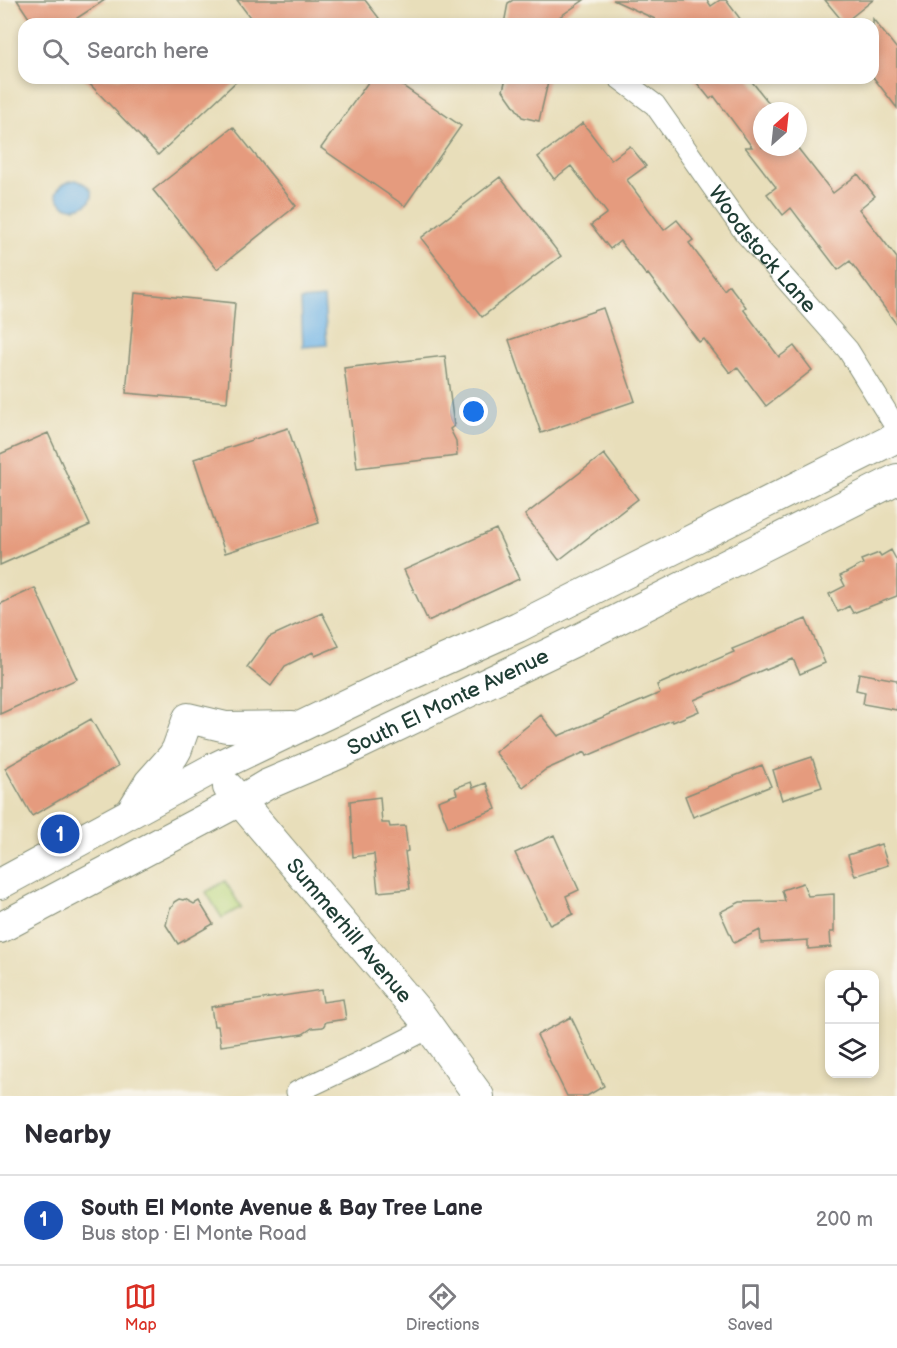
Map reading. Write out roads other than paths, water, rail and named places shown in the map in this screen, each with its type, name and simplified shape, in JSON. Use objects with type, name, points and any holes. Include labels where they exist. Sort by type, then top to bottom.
[{"type":"main road","name":"South El Monte Avenue","points":[[0,884],[212,770],[385,686],[518,627],[897,437]]},
{"type":"main road","name":"South El Monte Avenue","points":[[0,928],[266,785],[343,752],[573,642],[897,479]]},
{"type":"main road","points":[[131,813],[148,783],[173,756],[188,718],[226,727],[301,726]]},
{"type":"main road","name":"Summerhill Avenue","points":[[212,770],[241,800],[419,1013],[479,1096]]},
{"type":"street","name":"Woodstock Lane","points":[[627,84],[655,105],[745,233],[848,350],[897,429]]},
{"type":"street","points":[[297,1092],[429,1028]]},
{"type":"water","points":[[76,180],[88,186],[92,193],[86,205],[78,208],[61,203],[56,194],[63,184]]},
{"type":"water","points":[[324,298],[327,345],[303,347],[301,300]]},
{"type":"place","name":"South El Monte Avenue & Bay Tree Lane","points":[[60,834]]}]
